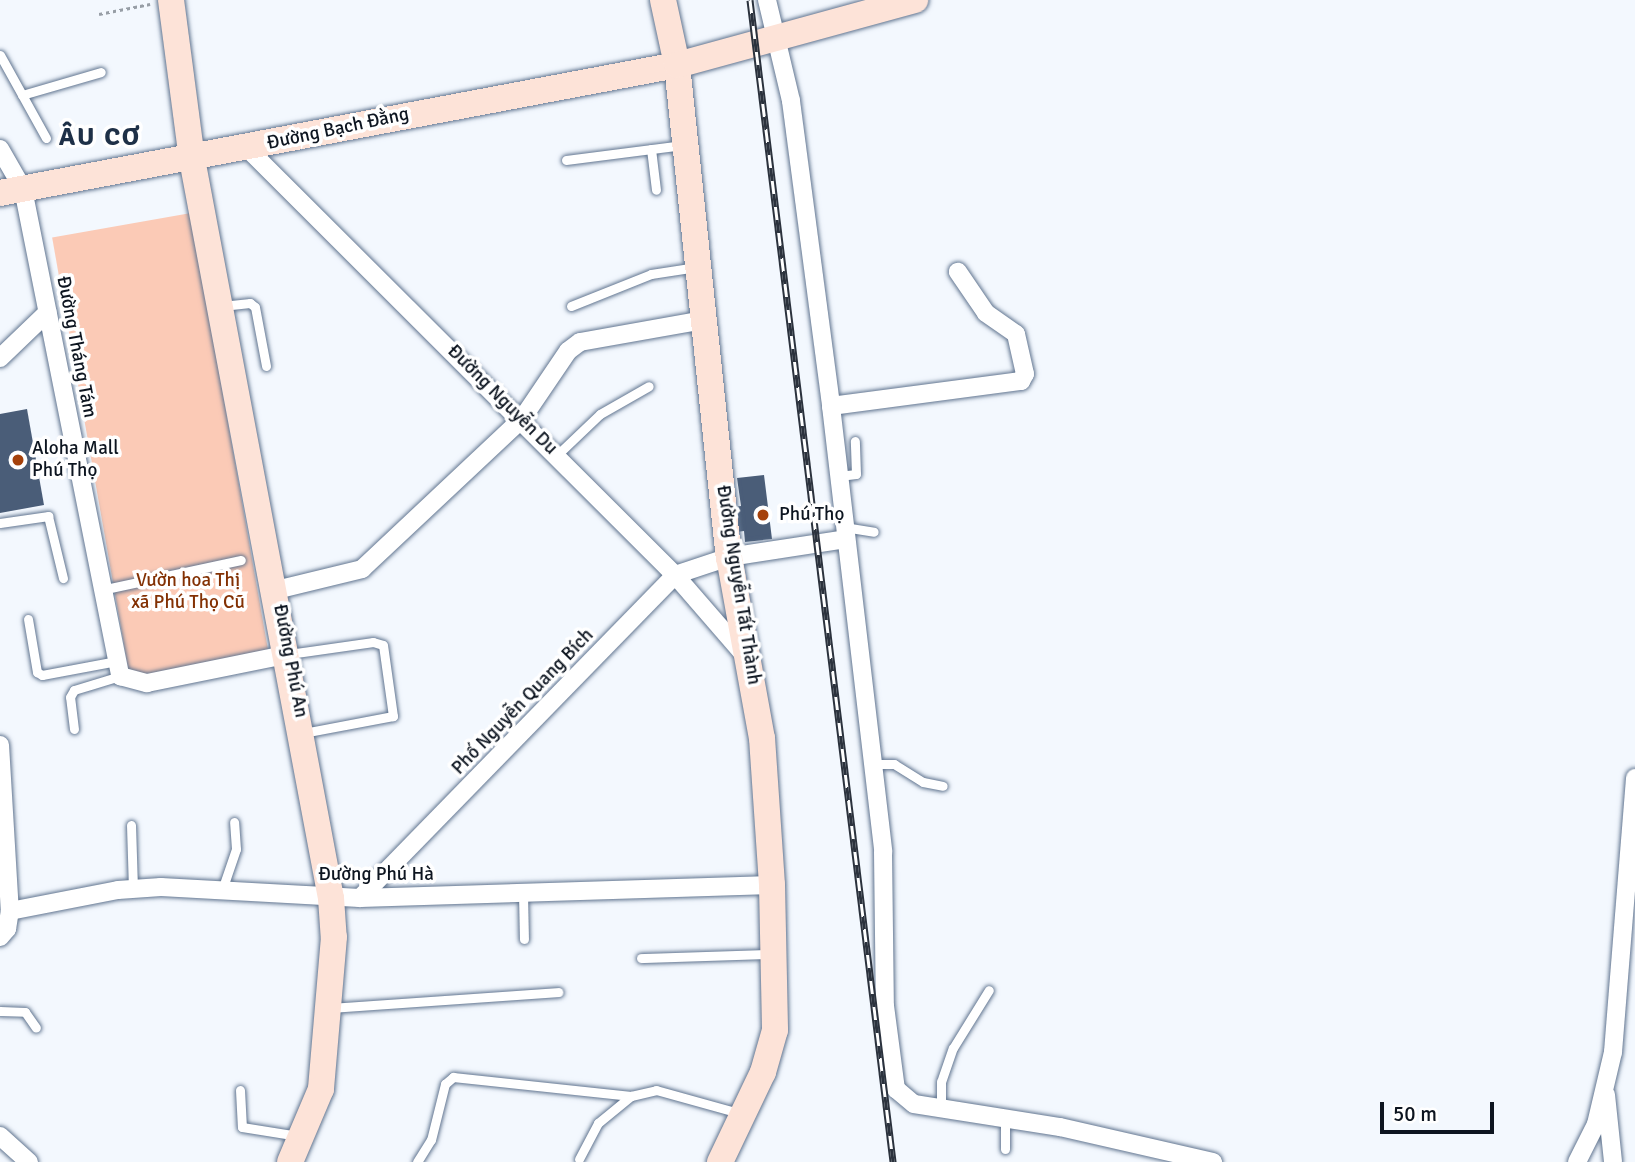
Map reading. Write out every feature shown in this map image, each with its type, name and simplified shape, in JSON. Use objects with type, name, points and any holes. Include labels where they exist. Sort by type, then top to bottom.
[{"type":"street","name":"Đường Nguyễn Tất Thành","points":[[663,0],[677,65],[729,557],[762,738],[772,885],[775,1030],[763,1072],[720,1162]]},
{"type":"street","points":[[767,0],[790,97],[831,406],[883,852],[885,1006],[893,1079],[907,1102],[1005,1119],[1213,1162]]},
{"type":"street","name":"Đường Bạch Đằng","points":[[11,191],[192,159],[677,65],[778,40],[915,0]]},
{"type":"street","points":[[165,1],[192,159]]},
{"type":"street","name":"Đường Nguyễn Du","points":[[247,148],[522,419],[675,575],[748,660]]},
{"type":"street","name":"Đường Tháng Tám","points":[[0,149],[48,312],[101,590],[119,669]]},
{"type":"street","name":"Đường Phú An","points":[[192,159],[289,654],[331,898],[329,1009],[321,1088],[303,1138],[290,1162]]},
{"type":"street","points":[[831,406],[1021,381],[1025,374],[1016,334],[986,313],[958,272]]},
{"type":"street","points":[[0,358],[48,312]]},
{"type":"street","points":[[276,590],[362,569],[522,419],[568,351],[580,342],[703,320]]},
{"type":"street","name":"Phố Nguyễn Quang Bích","points":[[360,898],[675,575],[729,557],[845,533]]},
{"type":"street","points":[[119,669],[147,683],[289,654]]},
{"type":"street","points":[[0,745],[10,911],[7,929],[0,937]]},
{"type":"street","points":[[1577,1162],[1605,1092],[1613,1052],[1635,778]]},
{"type":"street","name":"Đường Phú Hà","points":[[10,911],[133,889],[360,898],[772,885]]},
{"type":"street","points":[[1605,1092],[1614,1141],[1613,1162]]},
{"type":"street","points":[[0,1136],[29,1162]]},
{"type":"lane","points":[[0,55],[46,138]]},
{"type":"lane","points":[[22,95],[100,72]]},
{"type":"lane","points":[[566,160],[684,145]]},
{"type":"lane","points":[[651,149],[656,190]]},
{"type":"lane","points":[[571,306],[651,274],[697,266]]},
{"type":"lane","points":[[221,307],[250,303],[255,307],[266,366]]},
{"type":"lane","points":[[557,455],[600,414],[649,386]]},
{"type":"lane","points":[[839,476],[856,474],[855,441]]},
{"type":"lane","points":[[0,523],[48,516],[63,578]]},
{"type":"lane","points":[[845,533],[874,531]]},
{"type":"lane","points":[[101,590],[242,561]]},
{"type":"lane","points":[[28,619],[37,672],[42,675],[119,669]]},
{"type":"lane","points":[[289,654],[373,642],[383,645],[393,716],[388,720],[303,733]]},
{"type":"lane","points":[[74,729],[70,697],[74,690],[119,669]]},
{"type":"lane","points":[[872,764],[894,764],[923,782],[943,786]]},
{"type":"lane","points":[[222,892],[236,849],[234,822]]},
{"type":"lane","points":[[131,825],[133,889]]},
{"type":"lane","points":[[523,893],[524,939]]},
{"type":"lane","points":[[641,958],[775,954]]},
{"type":"lane","points":[[940,1108],[941,1082],[953,1048],[989,990]]},
{"type":"lane","points":[[329,1009],[558,992]]},
{"type":"lane","points":[[0,1011],[25,1012],[36,1028]]},
{"type":"lane","points":[[417,1162],[431,1140],[445,1084],[453,1077],[631,1096],[668,1092],[744,1115]]},
{"type":"lane","points":[[240,1090],[242,1127],[303,1138]]},
{"type":"lane","points":[[579,1159],[598,1123],[631,1096]]},
{"type":"lane","points":[[1005,1119],[1005,1149]]},
{"type":"path","points":[[99,14],[165,1]]},
{"type":"green space","name":"Vườn hoa Thị xã Phú Thọ Cũ","points":[[191,213],[269,653],[130,678],[52,237]]},
{"type":"building","name":"Aloha Mall Phú Thọ","points":[[27,409],[44,505],[0,513],[0,414]]},
{"type":"building","points":[[764,475],[772,539],[745,542],[744,531],[736,532],[733,507],[741,506],[737,478]]},
{"type":"railway","points":[[750,0],[893,1162]]},
{"type":"place","name":"Aloha Mall Phú Thọ","points":[[18,460]]},
{"type":"place","name":"Phú Thọ","points":[[763,515]]},
{"type":"district","name":"ÂU CƠ","points":[[100,138]]}]
